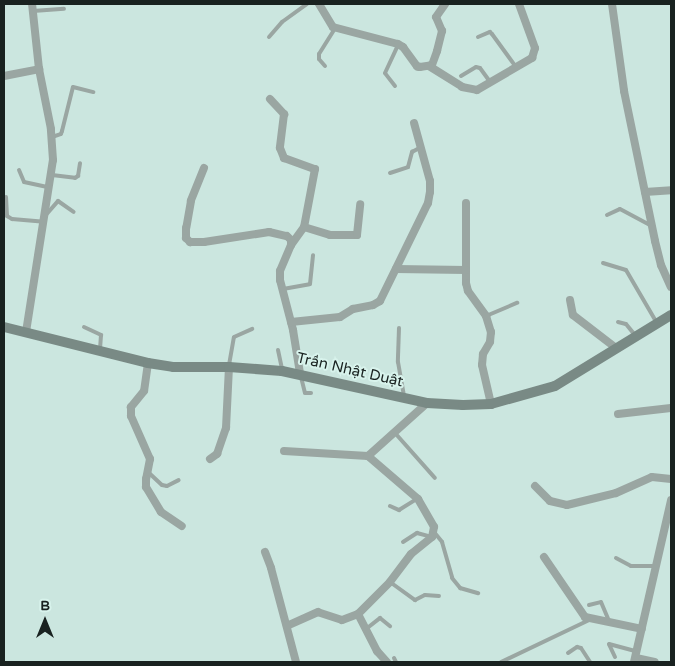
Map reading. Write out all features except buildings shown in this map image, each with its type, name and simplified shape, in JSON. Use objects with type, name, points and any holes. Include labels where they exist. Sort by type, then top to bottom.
[{"type":"main road","name":"Trần Nhật Duật","points":[[4,327],[148,363],[173,367],[229,367],[300,373],[426,403],[491,404],[555,386],[671,315]]},
{"type":"street","points":[[319,4],[335,28],[398,44],[403,47],[417,66],[429,66],[465,88],[477,90],[532,58],[536,48],[518,4]]},
{"type":"street","points":[[429,66],[441,38],[442,31],[436,17],[445,4]]},
{"type":"street","points":[[612,4],[624,91],[652,226],[661,265],[671,287]]},
{"type":"street","points":[[26,332],[52,175],[52,137],[39,69],[32,7]]},
{"type":"street","points":[[4,76],[39,69]]},
{"type":"street","points":[[270,99],[284,114],[280,148],[284,158],[315,169],[304,228],[291,245],[280,271],[281,289],[291,322],[300,373]]},
{"type":"street","points":[[291,322],[335,318],[357,307],[377,304],[396,269],[429,198],[430,181],[414,123]]},
{"type":"street","points":[[204,168],[191,201],[186,228],[186,238],[190,242],[204,242],[269,232],[287,236],[291,240],[291,245]]},
{"type":"street","points":[[646,192],[671,190]]},
{"type":"street","points":[[466,203],[466,270],[468,291],[486,316],[492,337],[483,354],[482,365],[491,404]]},
{"type":"street","points":[[304,228],[330,235],[357,235],[360,204]]},
{"type":"street","points":[[396,269],[466,270]]},
{"type":"street","points":[[570,300],[573,315],[616,348]]},
{"type":"street","points":[[148,363],[144,391],[130,411],[150,459],[146,487],[161,512],[182,526]]},
{"type":"street","points":[[210,459],[217,454],[221,446],[227,422],[229,367]]},
{"type":"street","points":[[368,456],[426,403]]},
{"type":"street","points":[[618,414],[671,408]]},
{"type":"street","points":[[284,451],[368,456],[418,498],[434,527],[433,534],[411,554],[390,582],[358,614],[342,620],[318,612],[287,626]]},
{"type":"street","points":[[535,486],[550,501],[567,505],[616,493],[652,476],[671,479]]},
{"type":"street","points":[[655,662],[635,659],[671,500]]},
{"type":"street","points":[[264,552],[271,568],[296,662]]},
{"type":"street","points":[[544,557],[580,612],[592,619],[642,629]]},
{"type":"street","points":[[358,614],[377,651],[392,661]]},
{"type":"lane","points":[[269,37],[282,22],[306,4]]},
{"type":"lane","points":[[32,7],[64,9]]},
{"type":"lane","points":[[325,66],[319,54],[335,28]]},
{"type":"lane","points":[[478,37],[490,32],[516,67]]},
{"type":"lane","points":[[395,86],[385,73],[398,44]]},
{"type":"lane","points":[[461,76],[476,67],[480,68],[490,82]]},
{"type":"lane","points":[[52,137],[61,134],[73,87],[93,92]]},
{"type":"lane","points":[[390,173],[408,167],[412,152],[421,147]]},
{"type":"lane","points":[[52,175],[75,178],[78,176],[80,163]]},
{"type":"lane","points":[[19,170],[24,182],[50,188]]},
{"type":"lane","points":[[6,197],[7,216],[12,219],[45,219],[58,201],[74,212]]},
{"type":"lane","points":[[607,214],[616,210],[622,210],[652,226]]},
{"type":"lane","points":[[281,289],[310,284],[313,255]]},
{"type":"lane","points":[[603,263],[626,270],[657,324]]},
{"type":"lane","points":[[486,316],[517,303]]},
{"type":"lane","points":[[618,322],[626,324],[636,337]]},
{"type":"lane","points":[[84,327],[101,335],[100,350]]},
{"type":"lane","points":[[399,328],[398,362],[404,397]]},
{"type":"lane","points":[[229,367],[234,337],[252,329]]},
{"type":"lane","points":[[278,350],[282,371]]},
{"type":"lane","points":[[300,373],[304,391],[312,393]]},
{"type":"lane","points":[[395,433],[435,478]]},
{"type":"lane","points":[[148,472],[162,485],[166,486],[179,480]]},
{"type":"lane","points":[[390,506],[399,510],[418,498]]},
{"type":"lane","points":[[403,542],[417,533],[433,534],[442,542],[452,578],[462,590],[478,593]]},
{"type":"lane","points":[[616,558],[631,566],[656,566]]},
{"type":"lane","points":[[390,582],[415,600],[425,595],[439,596]]},
{"type":"lane","points":[[589,605],[601,602],[610,623]]},
{"type":"lane","points":[[366,629],[380,618],[390,626]]},
{"type":"lane","points":[[501,662],[592,619]]},
{"type":"lane","points":[[615,657],[609,644],[635,659]]},
{"type":"lane","points":[[568,652],[578,647],[581,648],[590,662]]}]
